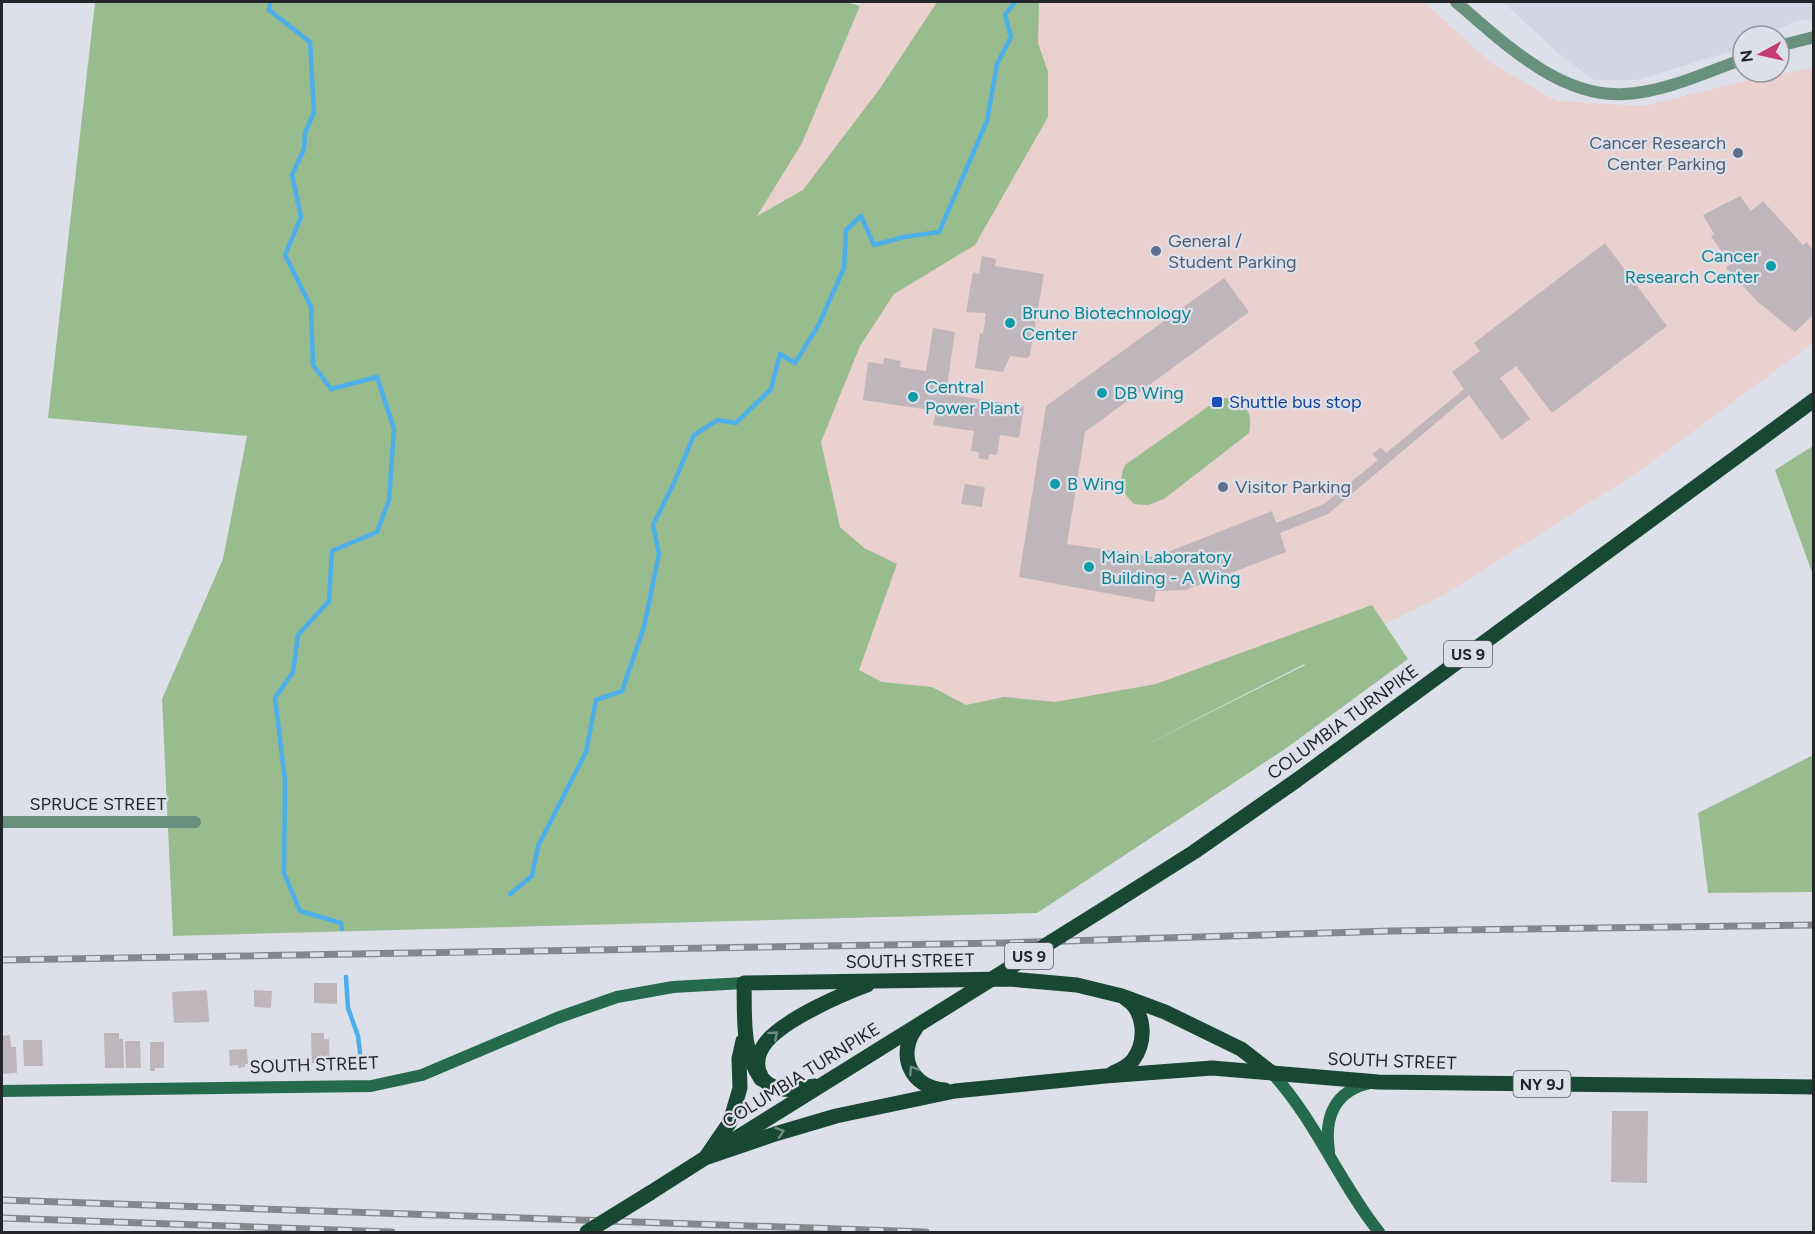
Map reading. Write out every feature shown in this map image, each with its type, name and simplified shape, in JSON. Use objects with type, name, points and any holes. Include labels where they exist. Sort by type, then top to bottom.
[{"type":"main road","name":"COLUMBIA TURNPIKE","points":[[705,1158],[1194,852],[1297,780],[1814,400]]},
{"type":"main road","points":[[761,1078],[757,1069],[757,1059],[767,1040],[779,1030],[837,997],[882,980]]},
{"type":"main road","name":"SOUTH STREET","points":[[744,983],[1033,980],[1077,985],[1122,996],[1165,1012],[1224,1040],[1257,1060],[1272,1073],[1378,1082],[1814,1087]]},
{"type":"main road","points":[[744,983],[745,1032],[749,1056],[754,1069],[761,1078],[770,1086],[793,1090],[828,1081]]},
{"type":"main road","points":[[1105,1076],[1125,1067],[1133,1059],[1142,1037],[1139,1012],[1122,996]]},
{"type":"main road","points":[[918,1025],[909,1037],[906,1048],[907,1061],[912,1071],[927,1086],[939,1090],[956,1091]]},
{"type":"main road","points":[[705,1158],[730,1122],[740,1088],[739,1059],[745,1032]]},
{"type":"main road","points":[[705,1158],[836,1116],[956,1091],[1188,1068],[1272,1073]]},
{"type":"main road","name":"US 9","points":[[587,1233],[705,1158]]},
{"type":"street","points":[[1456,2],[1515,52],[1543,72],[1592,91],[1641,93],[1693,78],[1731,64]]},
{"type":"street","points":[[1791,43],[1814,37]]},
{"type":"street","name":"SPRUCE STREET","points":[[2,822],[195,822]]},
{"type":"street","name":"SOUTH STREET","points":[[2,1090],[371,1086],[422,1075],[557,1018],[617,996],[673,987],[744,983]]},
{"type":"street","points":[[1272,1073],[1299,1107],[1363,1212],[1379,1233]]},
{"type":"street","points":[[1334,1164],[1329,1152],[1327,1130],[1334,1108],[1349,1092],[1362,1085],[1378,1082]]},
{"type":"shaded area","points":[[862,2],[1424,2],[1490,62],[1556,101],[1644,106],[1733,84],[1791,84],[1791,72],[1813,68],[1813,343],[1638,472],[1442,596],[1204,713],[1074,782],[898,807],[574,505],[802,143]]},
{"type":"shaded area","points":[[1503,2],[1813,2],[1813,19],[1790,24],[1731,24],[1731,51],[1637,80],[1594,80],[1558,53]]},
{"type":"green space","points":[[95,2],[847,2],[860,6],[802,143],[757,216],[803,190],[881,87],[937,2],[1039,2],[1038,43],[1048,72],[1048,117],[975,245],[894,294],[860,346],[821,442],[840,527],[864,548],[897,564],[859,670],[882,682],[932,687],[966,705],[1004,697],[1055,702],[1156,684],[1372,605],[1408,659],[1285,749],[1037,913],[173,936],[162,699],[223,559],[247,436],[48,418]],"holes":[[[1304,664],[1305,665],[1132,752]]]},
{"type":"green space","points":[[1227,398],[1244,406],[1247,410],[1250,419],[1249,433],[1164,499],[1148,505],[1134,504],[1122,486],[1125,465],[1219,399]]},
{"type":"green space","points":[[1813,446],[1813,575],[1775,470]]},
{"type":"green space","points":[[1813,755],[1813,892],[1708,893],[1698,813]]},
{"type":"building","name":"Cancer Research Center","points":[[1740,196],[1751,211],[1763,201],[1803,245],[1807,242],[1814,253],[1814,314],[1795,332],[1759,303],[1726,268],[1731,263],[1711,237],[1714,234],[1703,215]]},
{"type":"building","points":[[1605,243],[1667,326],[1552,413],[1516,366],[1500,378],[1530,419],[1502,440],[1469,395],[1328,514],[1280,533],[1286,552],[1186,590],[1156,591],[1154,602],[1019,577],[1046,406],[1224,278],[1249,312],[1085,432],[1067,544],[1155,557],[1272,511],[1276,523],[1324,504],[1378,460],[1372,454],[1381,447],[1386,453],[1464,389],[1452,372],[1480,351],[1474,343]]},
{"type":"building","name":"Bruno Biotechnology Center","points":[[982,256],[996,259],[995,266],[1044,274],[1030,355],[1027,358],[1010,356],[1003,372],[975,368],[980,333],[983,334],[986,313],[966,312],[973,272],[979,274]]},
{"type":"building","name":"Central Power Plant","points":[[933,328],[955,332],[946,394],[1024,406],[1019,438],[1000,435],[997,455],[989,454],[988,460],[978,458],[979,452],[971,451],[974,431],[933,425],[936,411],[863,400],[868,362],[883,364],[884,358],[901,361],[900,367],[926,371]]},
{"type":"building","points":[[965,484],[985,487],[982,507],[961,504]]},
{"type":"building","points":[[314,983],[337,983],[337,1004],[314,1003]]},
{"type":"building","points":[[207,990],[209,1022],[174,1023],[172,992]]},
{"type":"building","points":[[254,990],[272,991],[271,1008],[254,1007]]},
{"type":"building","points":[[104,1033],[119,1033],[119,1039],[123,1039],[124,1068],[105,1068]]},
{"type":"building","points":[[311,1033],[324,1033],[324,1039],[329,1039],[330,1063],[312,1063]]},
{"type":"building","points":[[10,1035],[11,1047],[16,1047],[17,1073],[2,1074],[2,1036]]},
{"type":"building","points":[[23,1040],[42,1040],[43,1066],[24,1066]]},
{"type":"building","points":[[125,1041],[140,1041],[141,1068],[126,1068]]},
{"type":"building","points":[[150,1042],[164,1042],[164,1068],[155,1068],[155,1071],[150,1071]]},
{"type":"building","points":[[247,1049],[248,1064],[245,1064],[245,1067],[230,1066],[229,1050]]},
{"type":"building","points":[[1612,1111],[1648,1111],[1647,1183],[1611,1182]]},
{"type":"waterway","points":[[270,2],[269,10],[310,42],[314,112],[305,133],[304,149],[292,175],[301,217],[285,255],[311,307],[313,365],[331,389],[377,377],[394,429],[389,500],[377,532],[332,551],[329,601],[298,635],[293,672],[275,698],[285,780],[284,873],[300,911],[341,923],[342,929]]},
{"type":"waterway","points":[[510,894],[532,876],[538,846],[586,752],[596,700],[622,691],[644,627],[659,554],[653,525],[694,435],[718,420],[736,423],[771,389],[780,354],[795,363],[819,324],[844,268],[846,230],[861,216],[874,245],[904,237],[939,232],[987,121],[997,64],[1011,37],[1005,15],[1015,2]]},
{"type":"waterway","points":[[346,977],[348,1008],[358,1036],[361,1061]]},
{"type":"railway","points":[[2,960],[1002,943],[1391,931],[1814,925]]},
{"type":"railway","points":[[2,1200],[926,1232]]},
{"type":"railway","points":[[2,1218],[392,1232]]},
{"type":"place","name":"Cancer Research Center Parking","points":[[1738,153]]},
{"type":"place","name":"General / Student Parking","points":[[1156,251]]},
{"type":"place","name":"Cancer Research Center","points":[[1771,266]]},
{"type":"place","name":"Bruno Biotechnology Center","points":[[1010,323]]},
{"type":"place","name":"DB Wing","points":[[1102,393]]},
{"type":"place","name":"Central Power Plant","points":[[913,397]]},
{"type":"place","name":"Shuttle bus stop","points":[[1217,402]]},
{"type":"place","name":"B Wing","points":[[1055,484]]},
{"type":"place","name":"Visitor Parking","points":[[1223,487]]},
{"type":"place","name":"Main Laboratory Building - A Wing","points":[[1089,567]]}]
